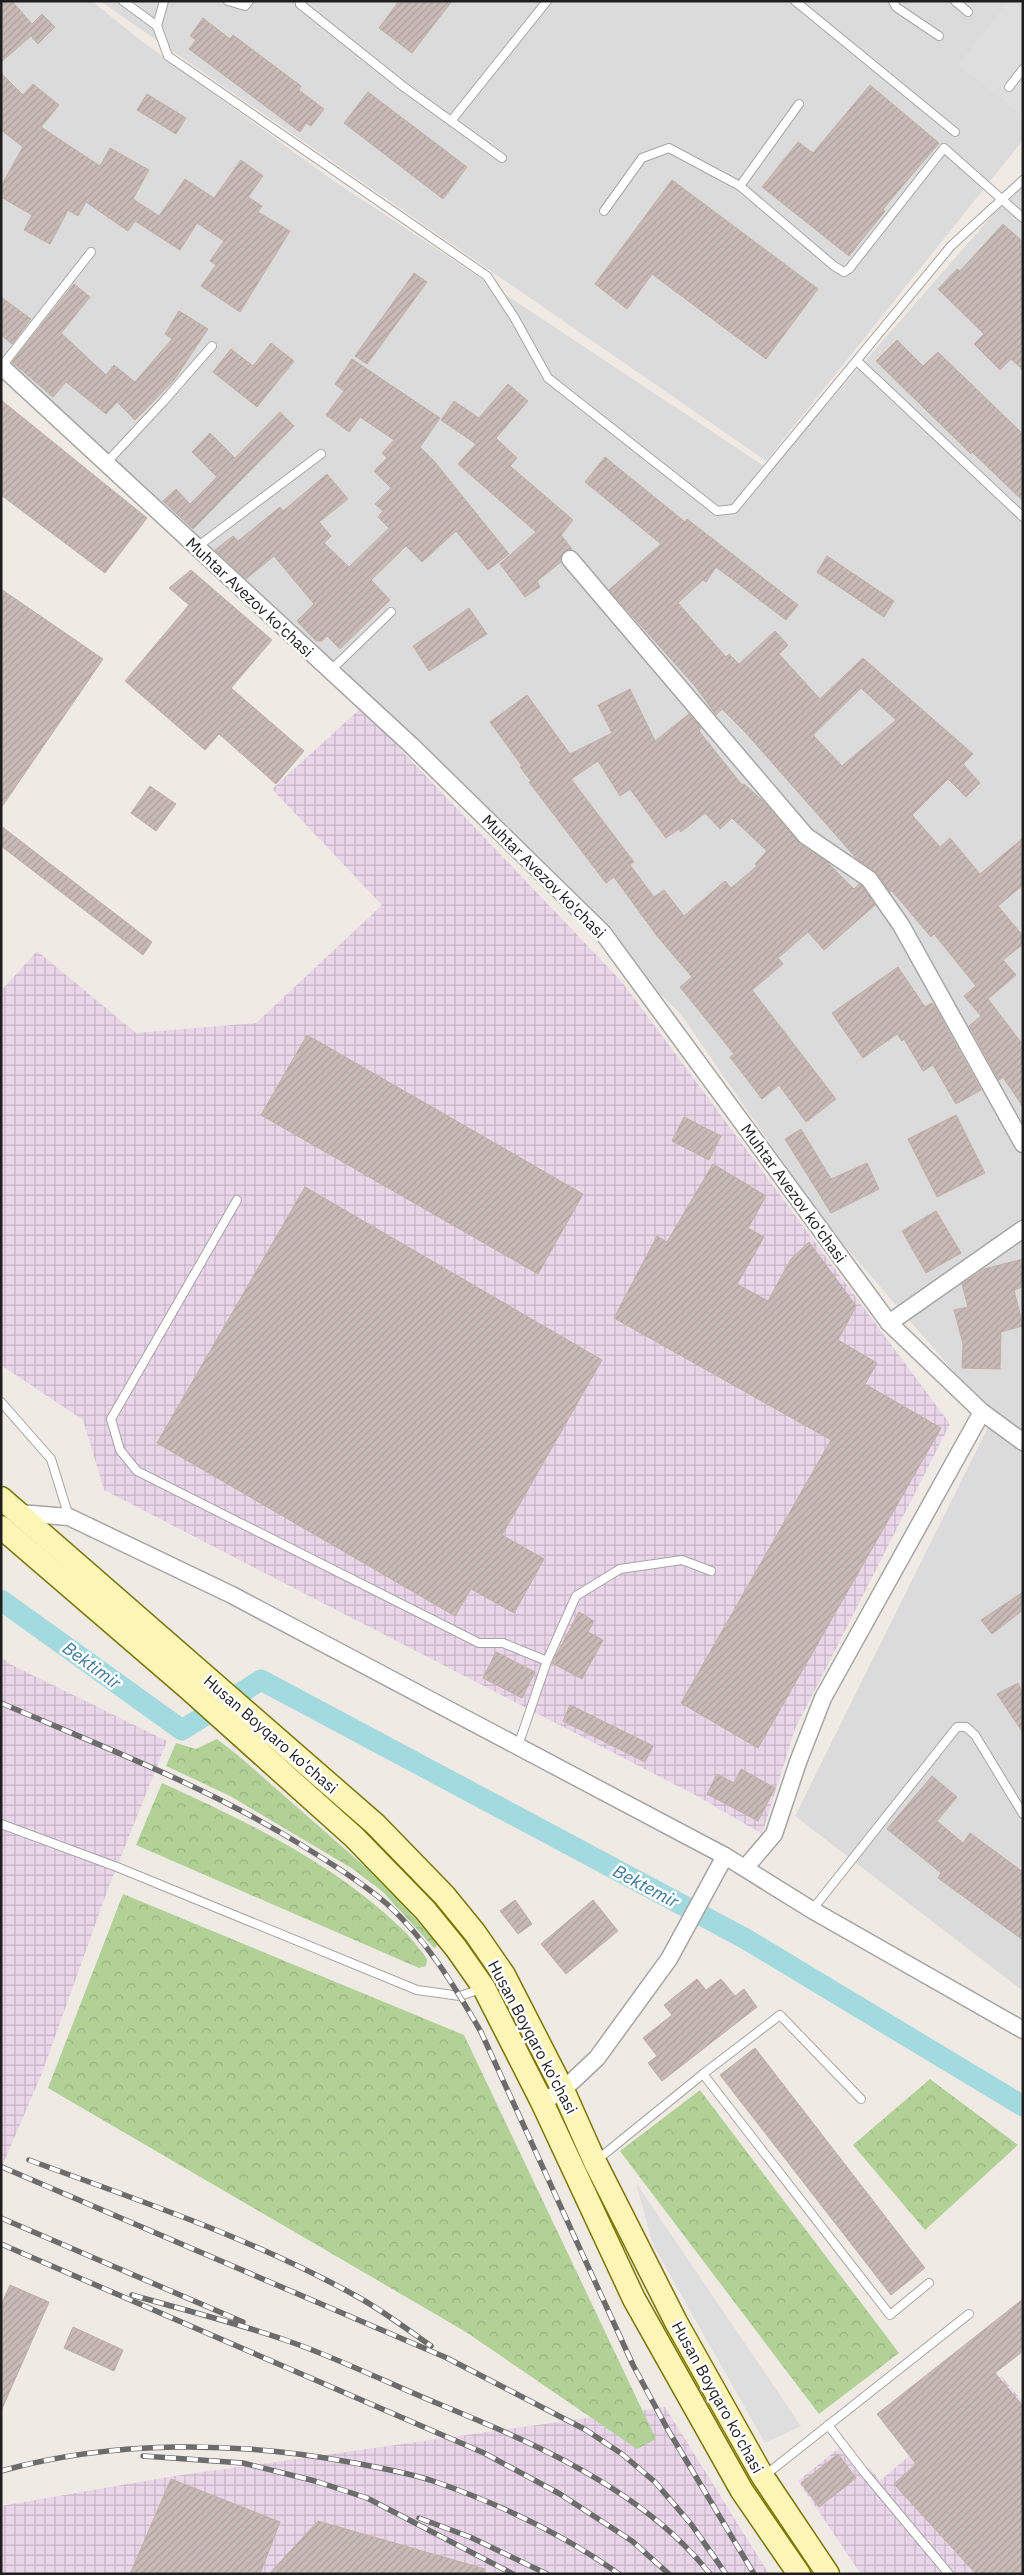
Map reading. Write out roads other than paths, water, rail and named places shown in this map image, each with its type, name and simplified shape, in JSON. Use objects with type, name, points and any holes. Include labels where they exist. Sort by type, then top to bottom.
[{"type":"main road","name":"Husan Boyqaro ko'chasi","points":[[1,1498],[196,1681],[246,1742],[391,1873],[450,1940],[494,1982],[563,2090],[596,2162],[676,2322],[763,2477],[828,2574]]},
{"type":"main road","name":"Husan Boyqaro ko'chasi","points":[[1,1527],[196,1681],[262,1726],[375,1824],[411,1859],[475,1933],[542,2102],[634,2299],[742,2491],[798,2574]]},
{"type":"street","name":"Muhtar Avezov ko'chasi","points":[[2,366],[329,672],[412,746],[603,933],[889,1323],[982,1412],[1023,1442]]},
{"type":"street","points":[[570,559],[806,836],[869,879],[915,949],[1023,1144]]},
{"type":"street","points":[[889,1323],[1023,1229]]},
{"type":"street","points":[[746,1867],[774,1834],[798,1762],[823,1698],[982,1412]]},
{"type":"street","points":[[19,1514],[69,1517],[232,1595],[746,1867],[812,1910],[1023,2030]]},
{"type":"street","points":[[542,2102],[563,2090],[597,2058],[669,1960],[725,1856]]},
{"type":"lane","points":[[123,1],[157,26],[168,56],[487,276],[514,317],[548,378],[717,511],[734,509],[951,246],[1023,180]]},
{"type":"lane","points":[[157,26],[164,1]]},
{"type":"lane","points":[[228,1],[245,6],[249,1]]},
{"type":"lane","points":[[302,1],[300,4],[502,158]]},
{"type":"lane","points":[[451,121],[547,1]]},
{"type":"lane","points":[[795,1],[955,132]]},
{"type":"lane","points":[[892,1],[896,7],[939,36]]},
{"type":"lane","points":[[955,1],[968,12]]},
{"type":"lane","points":[[1009,87],[1023,69]]},
{"type":"lane","points":[[740,186],[799,104]]},
{"type":"lane","points":[[604,211],[642,158],[669,148],[740,186],[834,266],[844,272],[849,269],[944,148],[1023,218]]},
{"type":"lane","points":[[2,366],[91,252]]},
{"type":"lane","points":[[106,463],[212,346]]},
{"type":"lane","points":[[857,361],[1023,517]]},
{"type":"lane","points":[[197,547],[321,454]]},
{"type":"lane","points":[[329,672],[391,612]]},
{"type":"lane","points":[[237,1200],[111,1419],[120,1450],[137,1472],[479,1643],[503,1643],[547,1661]]},
{"type":"lane","points":[[1,1402],[52,1459],[69,1517]]},
{"type":"lane","points":[[518,1746],[547,1661],[576,1596],[620,1569],[682,1560],[711,1570]]},
{"type":"lane","points":[[812,1910],[956,1727],[966,1727],[974,1734],[1023,1814]]},
{"type":"lane","points":[[1,1824],[117,1867],[418,1990],[460,1996],[494,1982]]},
{"type":"lane","points":[[596,2162],[703,2074],[780,2015],[861,2100]]},
{"type":"lane","points":[[703,2074],[890,2315],[929,2283]]},
{"type":"lane","points":[[763,2477],[969,2314]]},
{"type":"lane","points":[[828,2425],[864,2472],[949,2574]]},
{"type":"waterway","name":"Bektemir","points":[[1,1600],[182,1730],[261,1680],[744,1938],[1023,2106]]},
{"type":"railway","points":[[1,1703],[193,1786],[267,1825],[367,1888],[387,1904],[414,1932],[439,1964],[481,2032],[633,2365],[668,2430],[754,2574]]},
{"type":"railway","points":[[29,2160],[196,2222],[278,2257],[319,2276],[367,2302],[431,2346]]},
{"type":"railway","points":[[2,2167],[447,2358],[586,2430],[622,2454],[655,2482],[691,2524],[726,2574]]},
{"type":"railway","points":[[1,2218],[243,2322]]},
{"type":"railway","points":[[1,2244],[484,2453],[560,2494],[632,2541],[669,2574]]},
{"type":"railway","points":[[132,2295],[269,2334],[343,2362],[547,2452],[584,2471],[652,2517],[683,2544],[710,2574]]},
{"type":"railway","points":[[1,2471],[43,2461],[87,2454],[175,2447],[263,2450],[349,2462],[420,2477],[479,2498],[552,2532],[619,2574]]},
{"type":"railway","points":[[143,2456],[243,2463],[315,2481],[367,2498],[513,2574]]},
{"type":"railway","points":[[419,2518],[470,2537],[547,2574]]},
{"type":"water label","name":"Bektimir","points":[[92,1665]]}]
